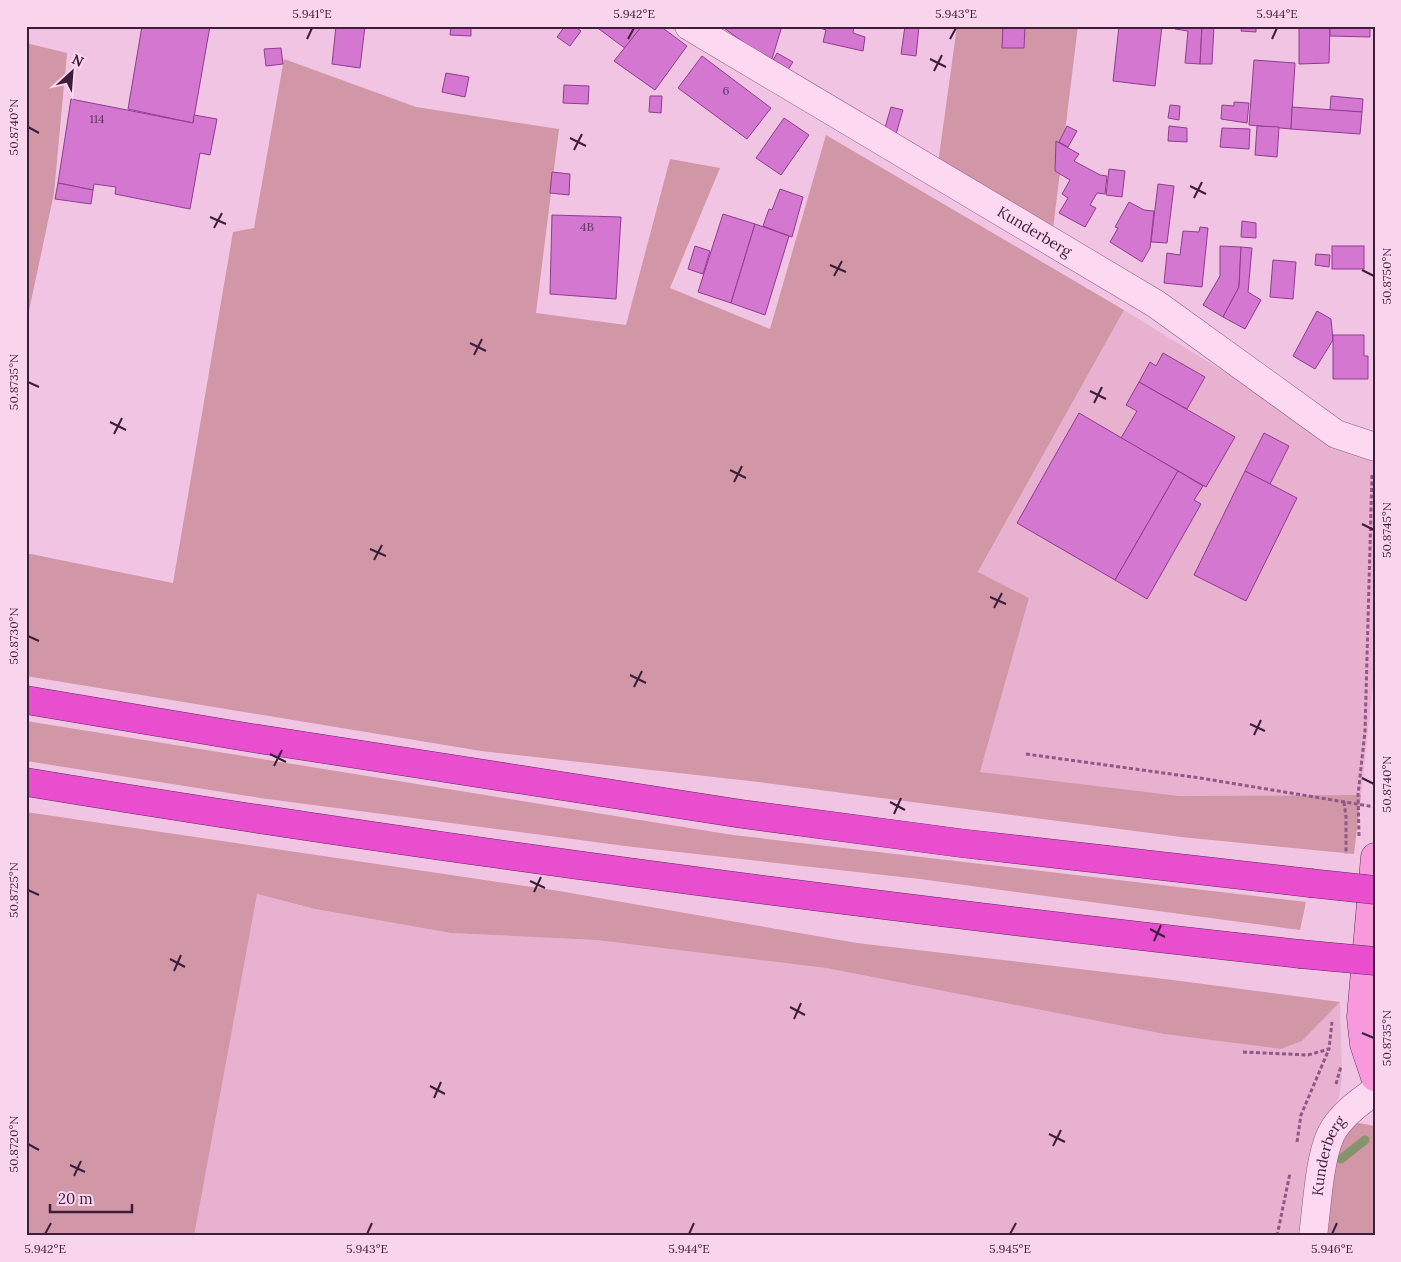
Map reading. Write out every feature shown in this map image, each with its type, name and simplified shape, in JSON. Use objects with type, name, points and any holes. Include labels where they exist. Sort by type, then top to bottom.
[{"type":"highway","points":[[26,700],[246,737],[742,814],[960,843],[1375,890]]},
{"type":"highway","points":[[26,782],[242,818],[636,874],[969,917],[1375,961]]},
{"type":"main road","points":[[1367,850],[1361,1017],[1364,1044],[1375,1077]]},
{"type":"street","name":"Kunderberg","points":[[689,26],[1156,304],[1336,434],[1374,459]]},
{"type":"street","name":"Kunderberg","points":[[1313,1236],[1331,1134],[1356,1104],[1375,1091]]},
{"type":"path","points":[[1367,850],[1359,806],[1368,666],[1374,459]]},
{"type":"path","points":[[1026,754],[1200,778],[1375,808]]},
{"type":"path","points":[[1341,1060],[1331,1105],[1333,1112],[1341,1121]]},
{"type":"shaded area","points":[[957,26],[1078,26],[1052,237],[937,171]]},
{"type":"shaded area","points":[[26,43],[67,53],[54,193],[26,325]]},
{"type":"shaded area","points":[[284,59],[416,107],[559,129],[536,313],[626,325],[670,159],[720,168],[670,288],[770,329],[826,135],[1124,310],[978,572],[1029,598],[980,772],[1180,796],[1361,795],[1354,854],[1181,837],[750,781],[481,751],[26,676],[26,553],[173,583],[233,232],[254,228]]},
{"type":"shaded area","points":[[1124,310],[1309,424],[1375,459],[1375,666],[1361,795],[1180,796],[980,772],[1029,598],[978,573]]},
{"type":"shaded area","points":[[26,721],[733,835],[1306,902],[1300,930],[920,879],[633,847],[260,798],[26,761]]},
{"type":"shaded area","points":[[26,812],[559,891],[857,943],[1173,980],[1340,1002],[1302,1041],[1281,1049],[1164,1034],[826,968],[596,940],[451,933],[315,909],[257,894],[194,1236],[26,1236]]},
{"type":"shaded area","points":[[256,894],[315,909],[451,933],[596,940],[826,968],[1164,1034],[1281,1049],[1302,1041],[1340,1002],[1342,1078],[1339,1097],[1314,1139],[1312,1236],[194,1236]]},
{"type":"shaded area","points":[[1358,1123],[1375,1126],[1375,1236],[1316,1236],[1343,1125]]},
{"type":"building","points":[[142,26],[210,26],[193,123],[128,109]]},
{"type":"building","points":[[336,26],[365,26],[360,68],[332,64]]},
{"type":"building","points":[[451,26],[471,26],[471,36],[450,35]]},
{"type":"building","points":[[565,26],[574,26],[581,31],[570,46],[557,37]]},
{"type":"building","points":[[595,26],[642,26],[626,49]]},
{"type":"building","points":[[642,26],[660,26],[687,46],[655,90],[614,61]]},
{"type":"building","points":[[721,26],[782,26],[771,62]]},
{"type":"building","points":[[854,26],[853,33],[865,37],[863,51],[823,42],[826,30],[817,27]]},
{"type":"building","points":[[905,26],[919,26],[916,56],[901,54]]},
{"type":"building","points":[[1003,26],[1025,26],[1024,48],[1002,48]]},
{"type":"building","points":[[1119,26],[1162,26],[1155,86],[1113,81]]},
{"type":"building","points":[[1176,26],[1202,26],[1200,64],[1185,63],[1188,31],[1175,29]]},
{"type":"building","points":[[1202,26],[1214,26],[1212,64],[1200,64]]},
{"type":"building","points":[[1242,26],[1256,26],[1256,32],[1241,31]]},
{"type":"building","points":[[1299,26],[1330,26],[1329,63],[1299,64]]},
{"type":"building","points":[[1330,26],[1370,26],[1370,37],[1330,36]]},
{"type":"building","points":[[281,48],[283,64],[266,66],[264,49]]},
{"type":"building","points":[[777,53],[793,62],[787,71],[772,62]]},
{"type":"building","points":[[702,56],[771,108],[747,139],[678,88]]},
{"type":"building","points":[[1254,60],[1295,63],[1291,129],[1249,125]]},
{"type":"building","points":[[446,73],[469,77],[465,97],[442,92]]},
{"type":"building","points":[[564,85],[589,86],[588,104],[563,103]]},
{"type":"building","points":[[650,96],[662,96],[661,113],[649,112]]},
{"type":"building","points":[[1331,96],[1363,99],[1362,112],[1330,110]]},
{"type":"building","points":[[71,99],[193,123],[194,115],[217,119],[210,155],[200,153],[190,209],[115,194],[116,187],[94,184],[93,190],[58,183]]},
{"type":"building","points":[[1234,102],[1249,103],[1247,123],[1221,119],[1222,105],[1234,106]]},
{"type":"building","points":[[1170,105],[1180,106],[1179,120],[1168,118]]},
{"type":"building","points":[[891,107],[903,110],[896,134],[884,131]]},
{"type":"building","points":[[1292,107],[1362,112],[1360,134],[1291,129]]},
{"type":"building","points":[[784,118],[809,135],[781,175],[756,158]]},
{"type":"building","points":[[1067,126],[1077,131],[1068,147],[1059,142]]},
{"type":"building","points":[[1169,126],[1187,128],[1187,142],[1168,141]]},
{"type":"building","points":[[1257,126],[1279,127],[1277,157],[1255,155]]},
{"type":"building","points":[[1222,128],[1250,129],[1249,149],[1220,147]]},
{"type":"building","points":[[1056,141],[1079,154],[1074,161],[1100,175],[1107,176],[1105,194],[1097,193],[1090,205],[1096,208],[1085,227],[1059,213],[1068,198],[1062,194],[1070,180],[1055,171]]},
{"type":"building","points":[[1109,169],[1125,171],[1122,197],[1106,195]]},
{"type":"building","points":[[552,172],[570,174],[569,195],[550,193]]},
{"type":"building","points":[[58,183],[93,190],[91,204],[55,199]]},
{"type":"building","points":[[1158,184],[1174,186],[1167,243],[1151,242]]},
{"type":"building","points":[[780,189],[803,197],[792,237],[763,226],[769,209],[772,210]]},
{"type":"building","points":[[1129,202],[1144,210],[1154,211],[1150,248],[1142,262],[1110,242],[1118,228],[1115,227]]},
{"type":"building","points":[[723,214],[755,224],[731,303],[698,292]]},
{"type":"building","points":[[552,215],[621,217],[616,299],[550,294]]},
{"type":"building","points":[[1242,221],[1256,223],[1256,238],[1241,237]]},
{"type":"building","points":[[755,224],[789,236],[765,315],[731,303]]},
{"type":"building","points":[[1200,227],[1208,228],[1202,287],[1164,283],[1167,253],[1180,255],[1183,231],[1199,232]]},
{"type":"building","points":[[695,246],[710,251],[703,274],[688,269]]},
{"type":"building","points":[[1220,246],[1241,247],[1239,287],[1223,317],[1203,305],[1220,276]]},
{"type":"building","points":[[1332,246],[1364,246],[1364,269],[1332,269]]},
{"type":"building","points":[[1241,247],[1252,248],[1248,292],[1261,300],[1245,329],[1223,317],[1239,287]]},
{"type":"building","points":[[1316,254],[1330,255],[1329,267],[1315,265]]},
{"type":"building","points":[[1273,260],[1296,262],[1293,299],[1270,297]]},
{"type":"building","points":[[1317,311],[1331,319],[1333,340],[1315,369],[1293,356]]},
{"type":"building","points":[[1333,335],[1364,335],[1364,356],[1368,356],[1368,379],[1333,379]]},
{"type":"building","points":[[1163,353],[1205,377],[1187,409],[1139,382],[1150,362],[1156,366]]},
{"type":"building","points":[[1139,382],[1235,437],[1206,487],[1121,438],[1137,411],[1126,405]]},
{"type":"building","points":[[1079,413],[1178,471],[1115,580],[1017,523]]},
{"type":"building","points":[[1264,433],[1289,446],[1270,484],[1245,471]]},
{"type":"building","points":[[1178,471],[1203,486],[1194,500],[1201,504],[1147,599],[1115,580]]},
{"type":"building","points":[[1245,471],[1297,498],[1246,601],[1194,575]]},
{"type":"waterway","points":[[1341,1159],[1365,1140]]}]
